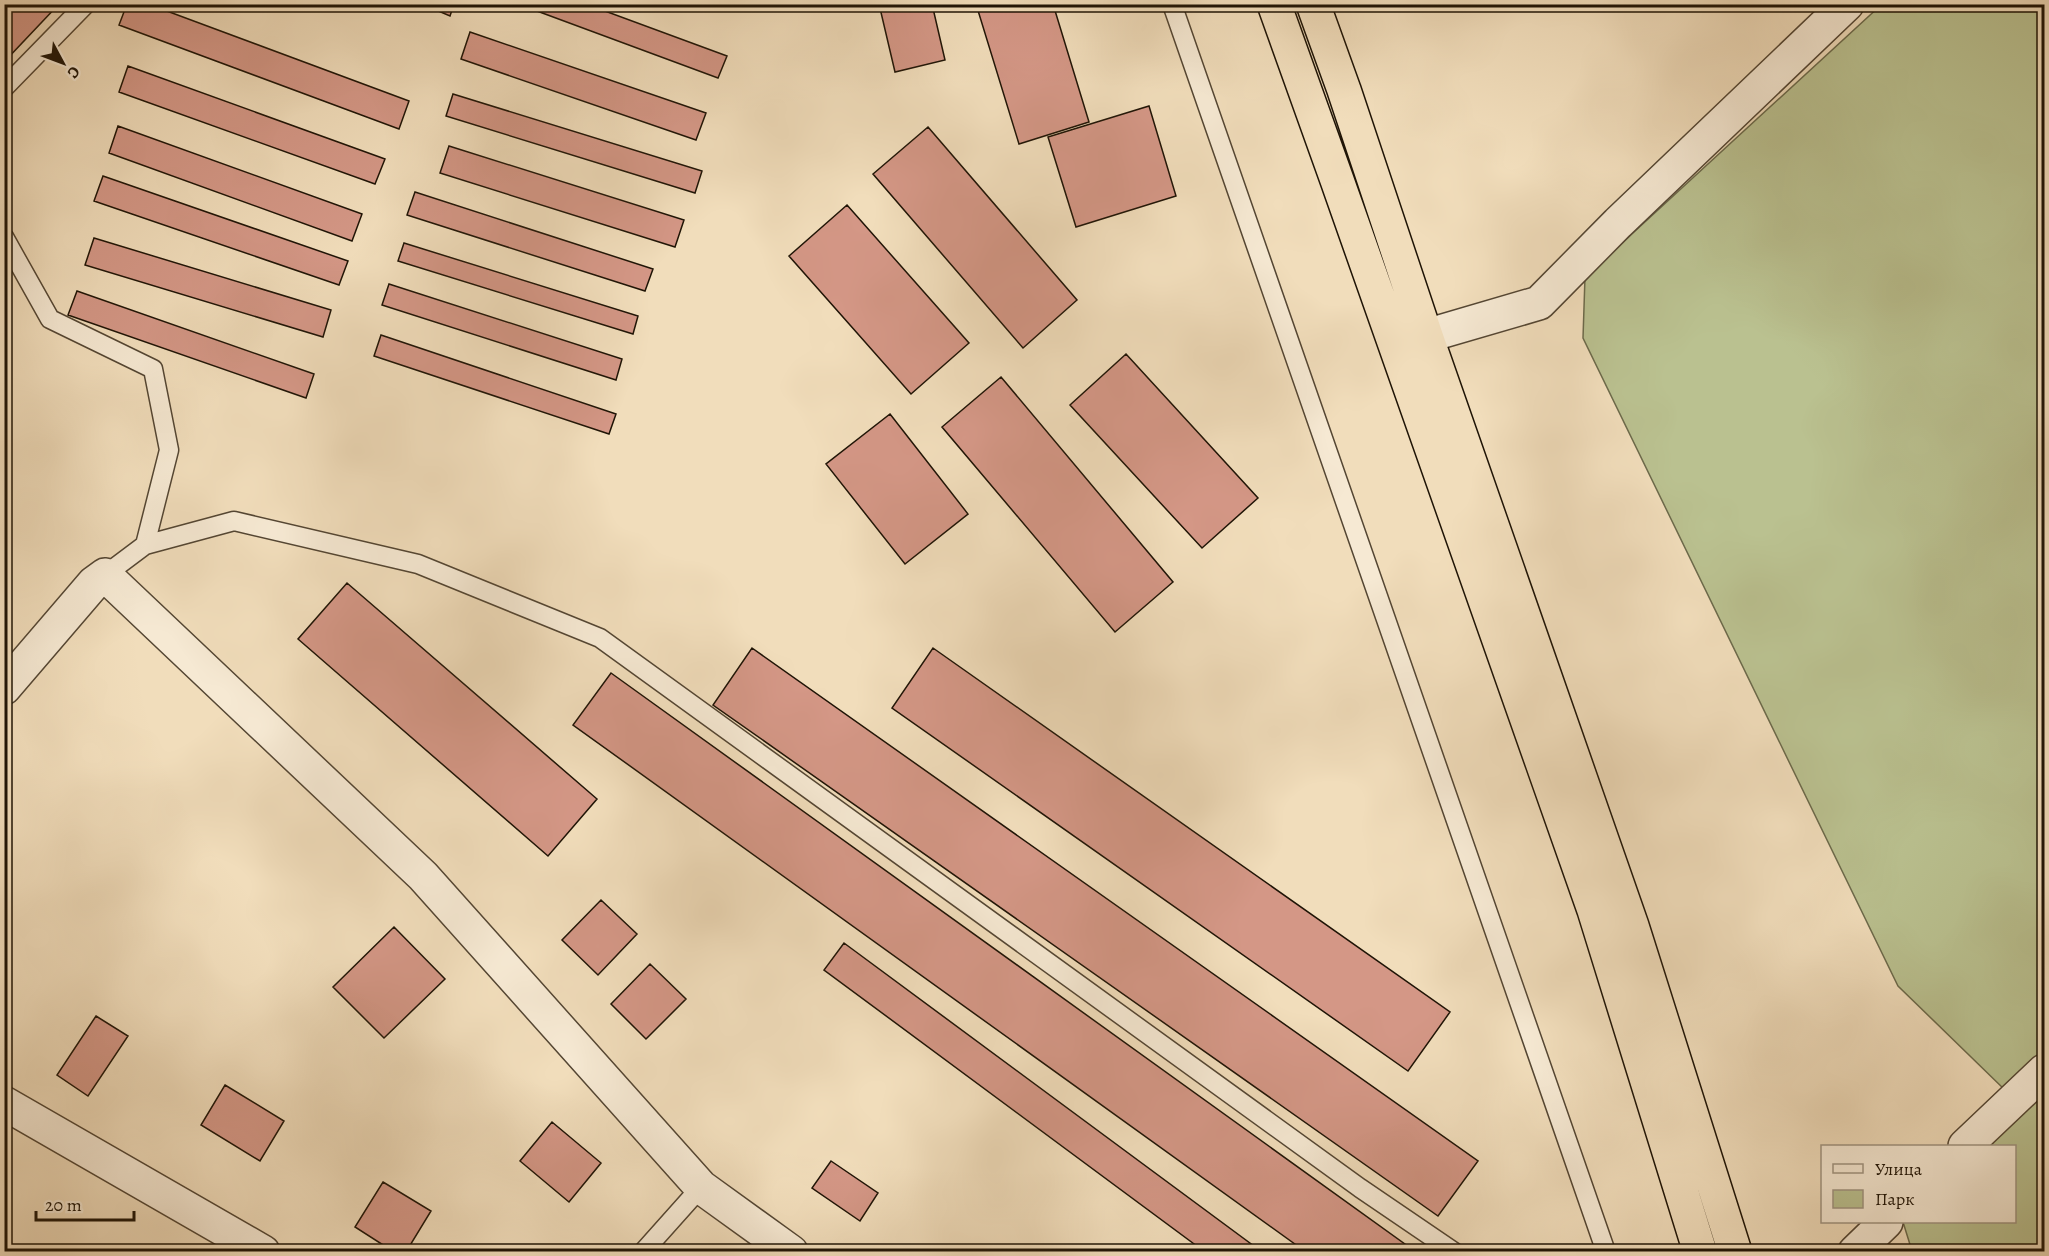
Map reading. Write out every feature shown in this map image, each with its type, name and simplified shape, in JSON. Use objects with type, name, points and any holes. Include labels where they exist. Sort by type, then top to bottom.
[{"type":"highway","points":[[1274,4],[1594,910],[1700,1251]]},
{"type":"highway","points":[[1313,4],[1632,926],[1735,1251]]},
{"type":"street","points":[[1426,336],[1539,303],[1618,223],[1848,4]]},
{"type":"street","points":[[4,688],[94,583],[105,575],[423,876],[701,1187],[791,1251]]},
{"type":"street","points":[[1966,1145],[2044,1071]]},
{"type":"street","points":[[4,1103],[263,1251]]},
{"type":"lane","points":[[4,88],[86,4]]},
{"type":"lane","points":[[1172,4],[1606,1251]]},
{"type":"lane","points":[[4,237],[50,319],[153,369],[169,450],[145,545]]},
{"type":"lane","points":[[105,575],[145,545],[234,521],[418,564],[600,638],[1360,1188],[1454,1251]]},
{"type":"lane","points":[[643,1251],[701,1187]]},
{"type":"green space","points":[[1881,5],[2044,5],[2044,1054],[2006,1091],[1898,986],[1583,338],[1585,277]]},
{"type":"green space","points":[[2044,1084],[2044,1251],[1912,1251],[1903,1223],[2016,1223],[2016,1145],[1980,1145]]},
{"type":"building","points":[[4,4],[59,4],[4,62]]},
{"type":"building","points":[[127,4],[148,4],[409,101],[399,129],[119,25]]},
{"type":"building","points":[[422,4],[454,4],[450,16]]},
{"type":"building","points":[[518,4],[586,4],[727,56],[718,78]]},
{"type":"building","points":[[879,4],[932,4],[945,60],[895,72]]},
{"type":"building","points":[[976,4],[1053,4],[1089,122],[1019,144]]},
{"type":"building","points":[[470,32],[706,113],[696,140],[461,59]]},
{"type":"building","points":[[128,66],[385,159],[375,184],[119,92]]},
{"type":"building","points":[[453,94],[702,171],[695,193],[446,116]]},
{"type":"building","points":[[1149,106],[1176,196],[1076,227],[1048,137]]},
{"type":"building","points":[[118,126],[362,214],[352,241],[109,153]]},
{"type":"building","points":[[928,127],[1077,300],[1023,348],[873,174]]},
{"type":"building","points":[[449,146],[684,220],[675,247],[440,173]]},
{"type":"building","points":[[103,176],[348,261],[339,285],[94,201]]},
{"type":"building","points":[[415,192],[653,269],[645,291],[407,215]]},
{"type":"building","points":[[847,205],[969,343],[911,394],[789,256]]},
{"type":"building","points":[[94,238],[331,310],[323,337],[85,265]]},
{"type":"building","points":[[404,243],[638,316],[633,334],[398,261]]},
{"type":"building","points":[[389,284],[622,359],[616,380],[382,305]]},
{"type":"building","points":[[77,291],[314,374],[306,398],[68,315]]},
{"type":"building","points":[[381,335],[616,414],[609,434],[374,356]]},
{"type":"building","points":[[1126,354],[1258,498],[1202,548],[1070,405]]},
{"type":"building","points":[[1001,377],[1173,582],[1115,632],[942,427]]},
{"type":"building","points":[[890,414],[968,514],[905,564],[826,464]]},
{"type":"building","points":[[347,583],[597,799],[548,856],[298,639]]},
{"type":"building","points":[[752,648],[1478,1161],[1438,1216],[713,705]]},
{"type":"building","points":[[933,648],[1450,1012],[1408,1071],[892,708]]},
{"type":"building","points":[[611,673],[1416,1252],[1306,1252],[573,725]]},
{"type":"building","points":[[601,900],[637,934],[598,975],[562,940]]},
{"type":"building","points":[[394,927],[445,979],[384,1038],[333,987]]},
{"type":"building","points":[[844,943],[1262,1252],[1205,1252],[824,970]]},
{"type":"building","points":[[650,964],[686,999],[646,1039],[611,1004]]},
{"type":"building","points":[[96,1016],[128,1036],[88,1096],[57,1075]]},
{"type":"building","points":[[225,1085],[284,1121],[260,1161],[201,1125]]},
{"type":"building","points":[[552,1122],[601,1163],[569,1202],[520,1161]]},
{"type":"building","points":[[831,1161],[878,1193],[860,1221],[812,1188]]},
{"type":"building","points":[[383,1182],[431,1211],[406,1252],[394,1252],[355,1227]]}]
